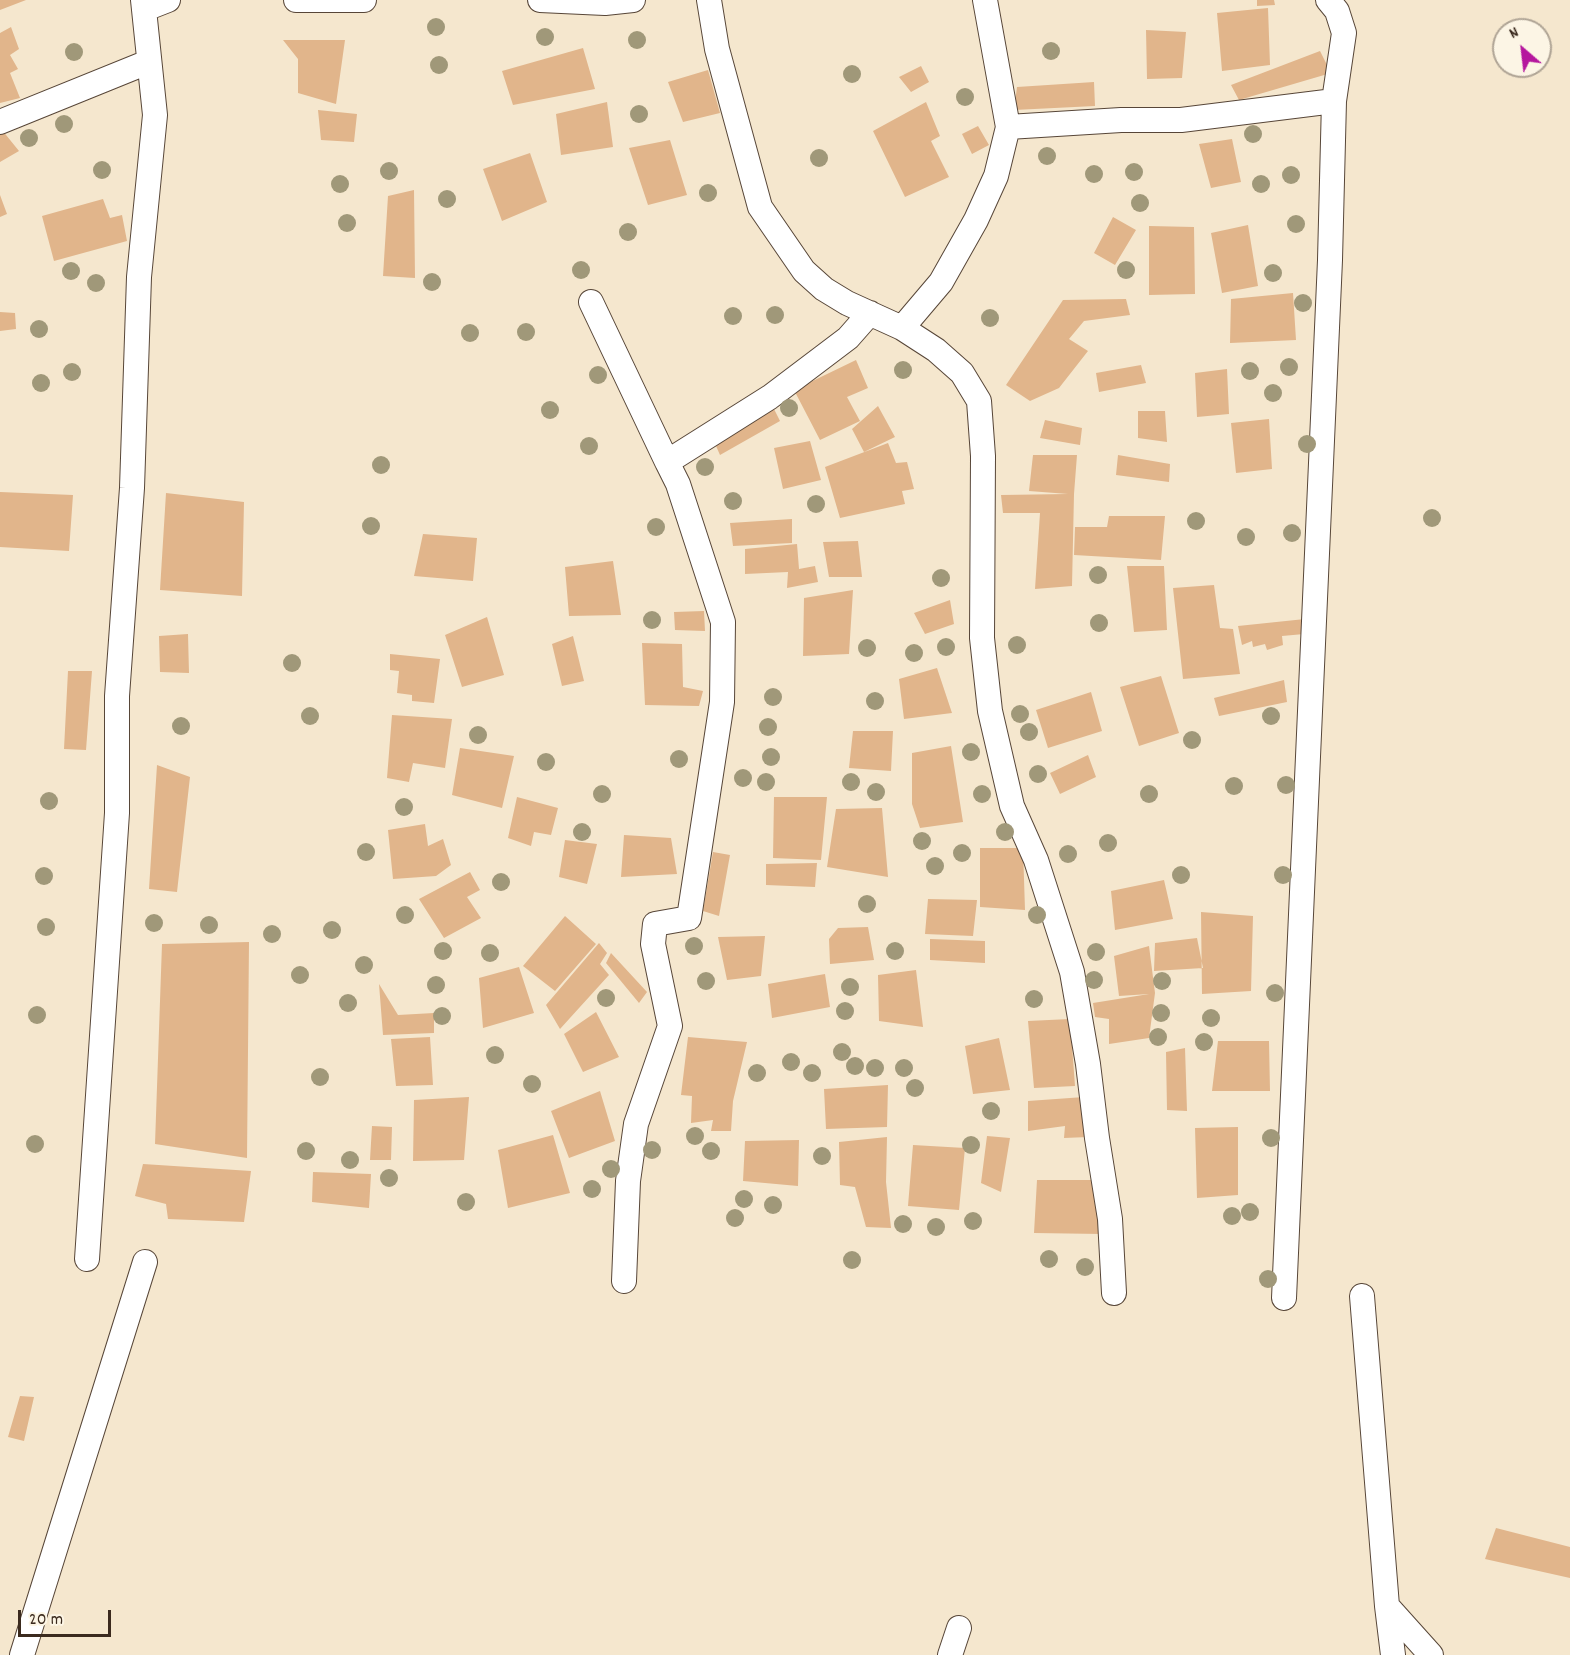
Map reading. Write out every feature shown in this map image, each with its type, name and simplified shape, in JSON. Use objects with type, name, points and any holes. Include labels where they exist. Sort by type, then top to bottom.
[{"type":"street","points":[[87,1259],[117,813],[117,696],[132,488],[139,277],[155,116],[144,5],[168,0]]},
{"type":"street","points":[[296,0],[364,0]]},
{"type":"street","points":[[540,0],[605,3],[633,0]]},
{"type":"street","points":[[709,0],[717,49],[760,207],[804,271],[824,289],[847,303],[902,328],[936,351],[962,373],[979,401],[983,456],[982,638],[990,711],[1012,806],[1036,860],[1072,972],[1088,1064],[1110,1219],[1114,1293]]},
{"type":"street","points":[[902,328],[941,282],[976,220],[996,176],[1008,127],[985,0]]},
{"type":"street","points":[[1284,1298],[1330,260],[1334,101],[1344,33],[1337,11],[1329,0]]},
{"type":"street","points":[[0,123],[148,62]]},
{"type":"street","points":[[1008,127],[1121,120],[1181,120],[1334,101]]},
{"type":"street","points":[[591,302],[678,484],[723,622],[722,702],[689,918],[655,924],[653,944],[670,1026],[636,1124],[628,1181],[624,1281]]},
{"type":"street","points":[[666,462],[770,397],[848,338],[870,313]]},
{"type":"street","points":[[22,1655],[146,1262]]},
{"type":"street","points":[[1362,1296],[1393,1655]]},
{"type":"street","points":[[1387,1606],[1431,1655]]},
{"type":"street","points":[[950,1655],[959,1629]]},
{"type":"building","points":[[0,0],[26,0],[0,10]]},
{"type":"building","points":[[1257,0],[1274,0],[1275,5],[1257,6]]},
{"type":"building","points":[[1268,8],[1270,65],[1222,71],[1217,13]]},
{"type":"building","points":[[11,27],[19,49],[10,55],[18,69],[10,73],[20,98],[0,103],[0,33]]},
{"type":"building","points":[[1146,30],[1186,32],[1182,78],[1147,79]]},
{"type":"building","points":[[283,40],[345,40],[336,104],[298,93],[298,59]]},
{"type":"building","points":[[583,48],[595,89],[513,105],[502,71]]},
{"type":"building","points":[[1320,51],[1331,73],[1239,100],[1231,85]]},
{"type":"building","points":[[921,66],[929,82],[911,92],[899,77]]},
{"type":"building","points":[[708,70],[720,113],[683,122],[668,82]]},
{"type":"building","points":[[1094,82],[1095,106],[1014,110],[1017,87]]},
{"type":"building","points":[[607,102],[613,147],[561,155],[556,114]]},
{"type":"building","points":[[926,102],[940,136],[931,141],[949,177],[905,197],[873,131]]},
{"type":"building","points":[[318,110],[357,114],[354,142],[321,140]]},
{"type":"building","points":[[978,126],[989,145],[972,154],[962,134]]},
{"type":"building","points":[[2,130],[19,151],[0,162],[0,131]]},
{"type":"building","points":[[1232,139],[1241,182],[1211,188],[1199,144]]},
{"type":"building","points":[[670,140],[687,195],[648,205],[629,148]]},
{"type":"building","points":[[530,153],[547,202],[502,221],[483,169]]},
{"type":"building","points":[[414,190],[415,278],[383,276],[388,196]]},
{"type":"building","points":[[0,195],[7,214],[0,217]]},
{"type":"building","points":[[103,199],[110,218],[122,215],[127,241],[54,261],[42,216]]},
{"type":"building","points":[[1113,217],[1136,230],[1115,265],[1094,253]]},
{"type":"building","points":[[1248,225],[1258,286],[1222,293],[1211,233]]},
{"type":"building","points":[[1149,226],[1194,227],[1195,294],[1149,295]]},
{"type":"building","points":[[1293,293],[1296,340],[1230,343],[1231,299]]},
{"type":"building","points":[[1126,299],[1130,315],[1084,321],[1069,339],[1088,351],[1059,388],[1030,401],[1006,385],[1063,300]]},
{"type":"building","points":[[0,312],[15,313],[16,329],[0,331]]},
{"type":"building","points":[[856,360],[868,388],[847,397],[860,421],[820,440],[794,390]]},
{"type":"building","points":[[1141,365],[1146,383],[1099,392],[1096,373]]},
{"type":"building","points":[[1227,369],[1229,414],[1197,417],[1195,373]]},
{"type":"building","points":[[772,405],[780,421],[720,455],[713,439]]},
{"type":"building","points":[[878,406],[895,437],[864,452],[852,429]]},
{"type":"building","points":[[1138,411],[1165,411],[1167,442],[1138,438]]},
{"type":"building","points":[[1269,419],[1272,469],[1236,473],[1231,423]]},
{"type":"building","points":[[1045,420],[1082,428],[1080,445],[1040,438]]},
{"type":"building","points":[[810,441],[821,480],[783,489],[774,448]]},
{"type":"building","points":[[888,443],[896,463],[907,462],[914,489],[902,491],[905,504],[840,518],[825,467]]},
{"type":"building","points":[[1033,455],[1077,455],[1072,586],[1035,589],[1040,513],[1003,513],[1001,495],[1068,494],[1029,491]]},
{"type":"building","points":[[1118,455],[1170,464],[1169,482],[1116,475]]},
{"type":"building","points":[[0,492],[73,495],[69,551],[0,547]]},
{"type":"building","points":[[166,493],[244,502],[242,596],[160,590]]},
{"type":"building","points":[[1109,516],[1165,516],[1161,560],[1074,555],[1075,527],[1107,527]]},
{"type":"building","points":[[792,519],[792,543],[733,546],[730,523]]},
{"type":"building","points":[[423,534],[477,538],[473,581],[414,576]]},
{"type":"building","points":[[858,541],[862,577],[829,577],[823,542]]},
{"type":"building","points":[[797,544],[799,569],[815,566],[818,582],[787,588],[788,572],[745,574],[745,549]]},
{"type":"building","points":[[613,561],[621,615],[569,616],[565,567]]},
{"type":"building","points":[[1127,566],[1164,566],[1167,630],[1134,632]]},
{"type":"building","points":[[1214,585],[1220,628],[1233,629],[1240,674],[1183,679],[1173,588]]},
{"type":"building","points":[[853,590],[849,654],[803,656],[804,598]]},
{"type":"building","points":[[950,600],[954,624],[925,634],[914,613]]},
{"type":"building","points":[[704,611],[705,631],[675,630],[674,612]]},
{"type":"building","points":[[487,617],[504,675],[462,687],[445,635]]},
{"type":"building","points":[[1305,619],[1304,634],[1282,636],[1283,645],[1267,650],[1265,644],[1253,647],[1252,641],[1242,645],[1238,626]]},
{"type":"building","points":[[188,634],[189,673],[160,672],[159,636]]},
{"type":"building","points":[[573,636],[584,681],[562,686],[552,644]]},
{"type":"building","points":[[642,643],[682,644],[683,687],[703,691],[699,706],[645,705]]},
{"type":"building","points":[[390,654],[440,659],[434,703],[412,701],[412,695],[397,693],[399,671],[390,670]]},
{"type":"building","points":[[937,668],[952,713],[904,719],[899,679]]},
{"type":"building","points":[[68,671],[92,671],[86,750],[64,749]]},
{"type":"building","points":[[1161,676],[1179,733],[1139,746],[1120,687]]},
{"type":"building","points":[[1284,680],[1287,702],[1219,716],[1214,698]]},
{"type":"building","points":[[1091,692],[1102,731],[1048,748],[1036,710]]},
{"type":"building","points":[[392,715],[452,719],[445,768],[413,763],[409,782],[387,778]]},
{"type":"building","points":[[853,731],[893,731],[891,771],[849,768]]},
{"type":"building","points":[[951,746],[963,822],[920,828],[912,804],[912,753]]},
{"type":"building","points":[[460,748],[514,756],[502,808],[452,795]]},
{"type":"building","points":[[1088,755],[1096,777],[1060,794],[1050,773]]},
{"type":"building","points":[[157,765],[190,777],[177,892],[149,889]]},
{"type":"building","points":[[517,797],[558,808],[551,835],[534,832],[531,846],[508,838]]},
{"type":"building","points":[[774,797],[827,797],[821,860],[773,858]]},
{"type":"building","points":[[882,808],[888,877],[827,867],[836,809]]},
{"type":"building","points":[[425,824],[428,846],[443,839],[451,865],[436,876],[393,879],[388,830]]},
{"type":"building","points":[[624,835],[671,838],[677,874],[621,877]]},
{"type":"building","points":[[565,840],[597,844],[587,884],[559,877]]},
{"type":"building","points":[[980,848],[1023,848],[1025,910],[980,907]]},
{"type":"building","points":[[713,852],[730,855],[719,916],[703,911]]},
{"type":"building","points":[[817,863],[815,887],[766,885],[766,864]]},
{"type":"building","points":[[470,872],[480,890],[467,897],[481,918],[444,938],[419,899]]},
{"type":"building","points":[[1164,880],[1173,919],[1115,930],[1111,891]]},
{"type":"building","points":[[928,899],[977,900],[973,936],[925,934]]},
{"type":"building","points":[[1201,912],[1253,916],[1251,991],[1202,994]]},
{"type":"building","points":[[565,916],[596,944],[555,991],[523,966]]},
{"type":"building","points":[[868,927],[874,960],[830,964],[829,939],[838,928]]},
{"type":"building","points":[[765,936],[761,976],[727,980],[718,937]]},
{"type":"building","points":[[1197,938],[1203,968],[1154,971],[1155,943]]},
{"type":"building","points":[[930,939],[985,941],[985,963],[930,960]]},
{"type":"building","points":[[249,942],[247,1158],[155,1144],[162,944]]},
{"type":"building","points":[[599,943],[607,953],[600,964],[609,975],[560,1029],[546,1005]]},
{"type":"building","points":[[1149,946],[1155,993],[1149,1038],[1109,1044],[1109,1019],[1095,1017],[1093,1003],[1149,994],[1119,996],[1114,956]]},
{"type":"building","points":[[611,953],[647,992],[639,1003],[606,963]]},
{"type":"building","points":[[519,967],[534,1013],[483,1028],[479,978]]},
{"type":"building","points":[[916,970],[923,1027],[879,1021],[878,975]]},
{"type":"building","points":[[825,974],[830,1007],[772,1018],[768,984]]},
{"type":"building","points":[[379,984],[398,1015],[434,1013],[434,1033],[383,1035]]},
{"type":"building","points":[[596,1012],[619,1057],[583,1072],[564,1034]]},
{"type":"building","points":[[1070,1019],[1075,1086],[1034,1088],[1028,1021]]},
{"type":"building","points":[[430,1037],[433,1085],[396,1086],[391,1039]]},
{"type":"building","points":[[688,1037],[747,1042],[733,1101],[731,1131],[711,1131],[713,1120],[691,1123],[692,1096],[681,1095]]},
{"type":"building","points":[[999,1038],[1010,1090],[973,1094],[965,1046]]},
{"type":"building","points":[[1218,1041],[1269,1041],[1270,1091],[1212,1091]]},
{"type":"building","points":[[1185,1048],[1187,1111],[1167,1110],[1166,1052]]},
{"type":"building","points":[[888,1085],[887,1127],[826,1129],[824,1089]]},
{"type":"building","points":[[600,1091],[615,1141],[569,1158],[551,1111]]},
{"type":"building","points":[[469,1097],[464,1160],[413,1161],[414,1100]]},
{"type":"building","points":[[1084,1097],[1088,1137],[1064,1138],[1065,1126],[1028,1131],[1028,1101]]},
{"type":"building","points":[[372,1126],[392,1127],[391,1160],[370,1160]]},
{"type":"building","points":[[1238,1127],[1238,1195],[1197,1198],[1195,1128]]},
{"type":"building","points":[[553,1135],[570,1193],[508,1208],[498,1150]]},
{"type":"building","points":[[987,1136],[1010,1138],[1001,1192],[981,1183]]},
{"type":"building","points":[[887,1137],[886,1182],[891,1228],[866,1227],[855,1187],[840,1185],[839,1142]]},
{"type":"building","points":[[799,1140],[798,1186],[743,1181],[745,1141]]},
{"type":"building","points":[[913,1145],[965,1148],[959,1210],[908,1206]]},
{"type":"building","points":[[143,1164],[251,1171],[244,1222],[168,1219],[166,1204],[135,1196]]},
{"type":"building","points":[[313,1172],[371,1174],[369,1208],[312,1202]]},
{"type":"building","points":[[1037,1180],[1097,1180],[1102,1234],[1034,1233]]},
{"type":"building","points":[[20,1396],[34,1397],[24,1441],[8,1437]]},
{"type":"building","points":[[1496,1528],[1570,1547],[1570,1578],[1485,1559]]}]
